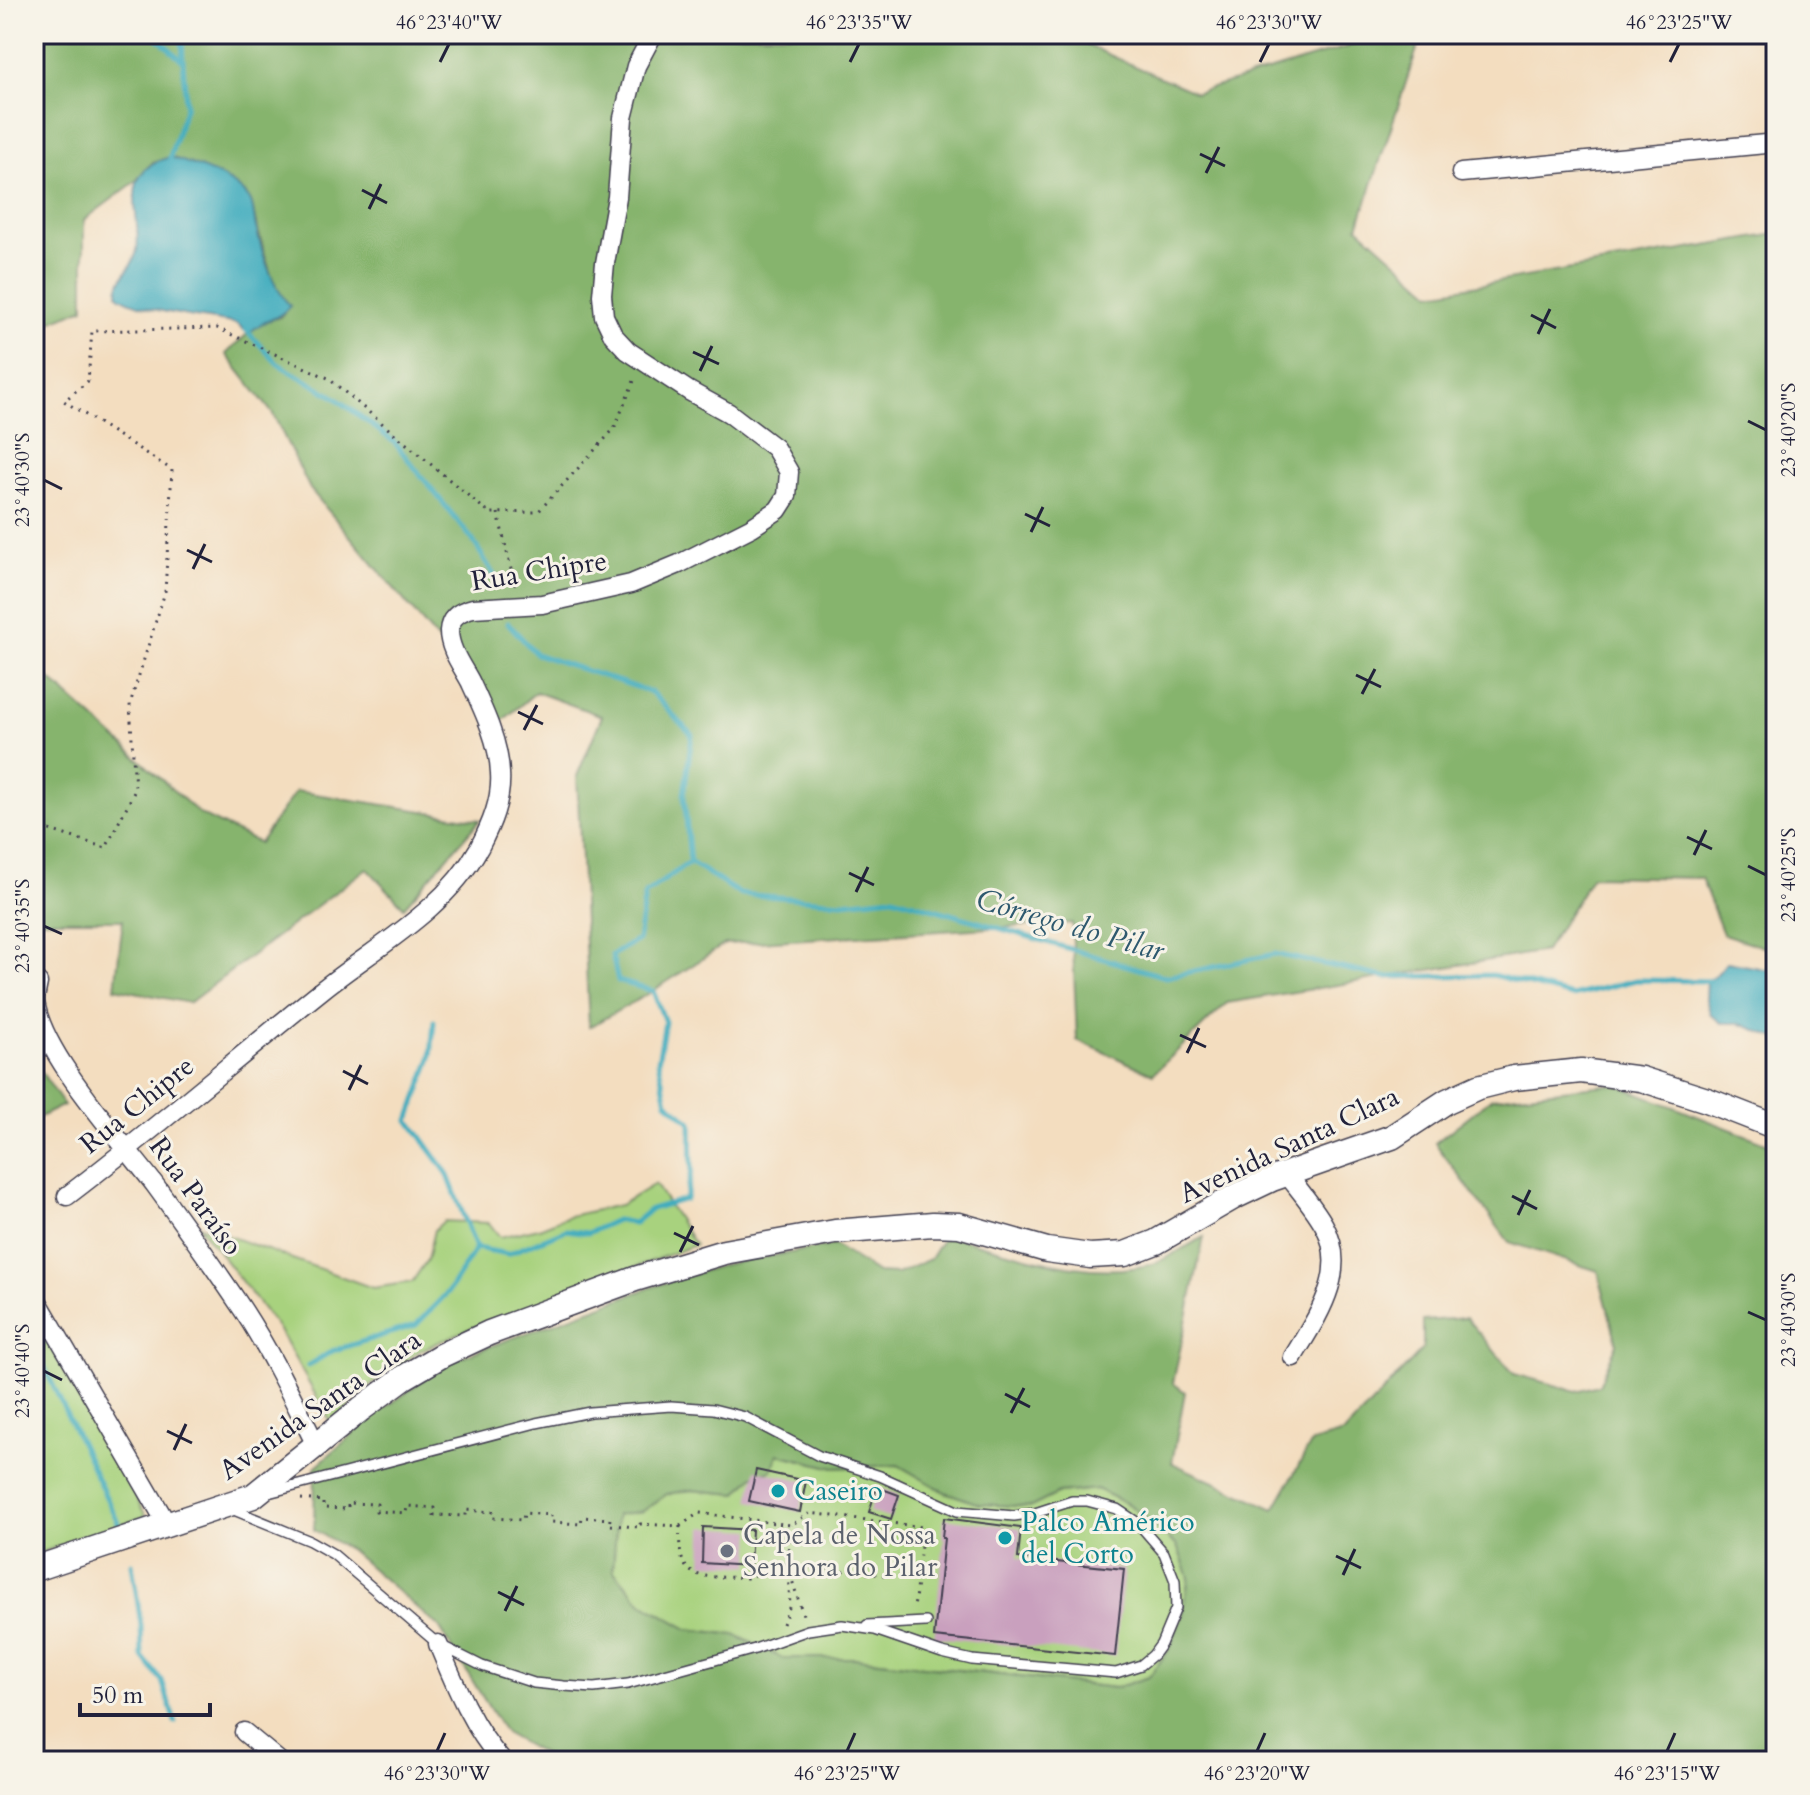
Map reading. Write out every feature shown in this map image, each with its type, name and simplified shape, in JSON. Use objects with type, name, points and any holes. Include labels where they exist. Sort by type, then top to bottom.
[{"type":"street","name":"Rua Chipre","points":[[67,1196],[325,987],[409,926],[438,900],[469,863],[490,825],[499,797],[500,772],[495,744],[481,704],[449,637],[450,624],[463,610],[490,605],[542,604],[631,584],[752,527],[778,510],[787,496],[789,472],[775,448],[729,413],[628,351],[613,335],[604,316],[605,263],[617,197],[623,118],[636,66],[653,34]]},
{"type":"street","points":[[1461,173],[1776,143]]},
{"type":"street","name":"Rua Paraíso","points":[[38,983],[35,1000],[51,1041],[91,1104],[128,1149],[244,1312],[273,1358],[316,1445]]},
{"type":"street","name":"Avenida Santa Clara","points":[[34,1569],[253,1496],[403,1378],[442,1355],[489,1333],[635,1279],[724,1252],[835,1232],[933,1224],[959,1225],[1047,1250],[1090,1256],[1125,1254],[1156,1242],[1232,1198],[1287,1174],[1392,1137],[1447,1101],[1478,1087],[1514,1078],[1581,1071],[1641,1079],[1776,1127]]},
{"type":"street","points":[[1287,1174],[1324,1225],[1333,1248],[1334,1274],[1326,1299],[1293,1357]]},
{"type":"street","points":[[34,1295],[167,1524]]},
{"type":"street","points":[[438,1644],[471,1716],[490,1748],[502,1761]]},
{"type":"street","points":[[244,1732],[279,1761]]},
{"type":"lane","points":[[253,1496],[590,1412],[671,1406],[713,1409],[745,1417],[819,1456],[880,1476],[957,1511],[1014,1516],[1072,1501],[1087,1501],[1117,1509],[1138,1523],[1153,1539],[1164,1553],[1175,1581],[1176,1608],[1161,1644],[1141,1665],[1116,1673],[964,1659],[856,1626]]},
{"type":"lane","points":[[226,1507],[310,1541],[333,1554],[438,1644],[482,1666],[534,1683],[594,1688],[628,1684],[827,1626],[926,1622]]},
{"type":"path","points":[[34,825],[106,848],[135,790],[130,704],[165,592],[172,470],[64,401],[88,381],[92,331],[217,328],[328,378],[489,513],[538,512],[614,429],[643,362]]},
{"type":"path","points":[[498,513],[519,604]]},
{"type":"path","points":[[297,1499],[323,1501],[323,1508],[348,1509],[348,1503],[377,1504],[376,1511],[406,1513],[407,1506],[435,1508],[434,1515],[465,1516],[465,1510],[493,1512],[493,1518],[523,1520],[524,1513],[551,1515],[551,1522],[581,1524],[582,1517],[610,1519],[609,1525],[680,1526],[699,1513],[791,1525],[810,1513],[923,1527],[912,1623]]},
{"type":"path","points":[[770,1643],[788,1614],[787,1564],[791,1525]]},
{"type":"path","points":[[680,1526],[680,1558],[689,1571],[697,1575],[747,1578],[755,1576],[772,1563],[917,1579]]},
{"type":"path","points":[[787,1564],[808,1630]]},
{"type":"green space","points":[[34,34],[1062,34],[1196,93],[1389,34],[1422,34],[1358,227],[1432,293],[1776,234],[1776,951],[1723,934],[1701,878],[1592,876],[1545,951],[1227,1003],[1153,1074],[1077,1040],[1072,923],[725,944],[653,991],[589,1027],[577,776],[602,716],[536,692],[494,728],[478,688],[310,489],[273,414],[226,354],[259,323],[280,317],[289,306],[275,289],[250,202],[154,161],[136,181],[84,220],[84,308],[45,324],[34,321]]},
{"type":"green space","points":[[34,665],[201,815],[259,843],[296,791],[480,820],[404,907],[367,868],[189,1003],[115,988],[123,920],[34,920]]},
{"type":"green space","points":[[34,1061],[64,1105],[34,1120]]},
{"type":"green space","points":[[1615,1084],[1776,1147],[1776,1761],[555,1761],[505,1733],[439,1627],[350,1550],[314,1530],[315,1467],[368,1421],[447,1362],[649,1288],[726,1264],[834,1245],[877,1273],[897,1274],[930,1259],[945,1235],[1049,1262],[1103,1270],[1155,1263],[1204,1237],[1173,1383],[1185,1392],[1172,1463],[1274,1509],[1312,1442],[1344,1433],[1423,1349],[1423,1321],[1466,1318],[1514,1374],[1576,1391],[1599,1385],[1617,1344],[1598,1271],[1509,1242],[1435,1143],[1492,1098]],"holes":[[[778,1454],[834,1468],[898,1465],[945,1492],[979,1504],[1031,1507],[1059,1493],[1097,1489],[1130,1505],[1177,1546],[1189,1577],[1183,1614],[1170,1648],[1149,1677],[1115,1688],[854,1658],[782,1658],[735,1635],[688,1629],[642,1603],[613,1570],[617,1515],[643,1511],[667,1494],[691,1490],[737,1494],[753,1476],[772,1470]]]},
{"type":"green space","points":[[655,1184],[695,1245],[421,1350],[363,1391],[332,1424],[277,1327],[198,1225],[373,1288],[412,1282],[427,1260],[434,1230],[444,1221],[489,1223],[500,1237],[539,1228],[569,1216],[620,1205]]},
{"type":"green space","points":[[34,1316],[146,1516],[34,1555]]},
{"type":"green space","points":[[778,1454],[834,1468],[898,1465],[945,1492],[1031,1507],[1059,1493],[1097,1489],[1130,1505],[1177,1546],[1189,1577],[1183,1614],[1170,1648],[1149,1677],[1115,1688],[854,1658],[782,1658],[736,1635],[688,1629],[642,1603],[613,1570],[617,1514],[643,1511],[667,1494],[691,1490],[737,1494],[753,1476],[772,1470]]},
{"type":"water","points":[[170,157],[226,179],[251,202],[268,269],[290,306],[249,334],[237,324],[158,310],[118,295],[120,283],[137,250],[137,183],[153,163]]},
{"type":"water","points":[[1727,962],[1776,971],[1776,1038],[1738,1023],[1722,1023],[1711,1015],[1706,1000],[1707,980]]},
{"type":"building","name":"Caseiro","points":[[756,1470],[806,1481],[800,1512],[749,1501]]},
{"type":"building","points":[[877,1487],[899,1495],[891,1519],[869,1512]]},
{"type":"building","points":[[944,1518],[1021,1528],[1018,1558],[1124,1569],[1115,1656],[934,1637]]},
{"type":"building","name":"Capela de Nossa Senhora do Pilar","points":[[703,1527],[752,1530],[750,1566],[702,1563]]},
{"type":"waterway","points":[[153,34],[183,61],[186,105],[171,162]]},
{"type":"waterway","points":[[182,34],[183,61]]},
{"type":"waterway","points":[[246,330],[278,364],[333,396],[394,442],[472,539],[500,585]]},
{"type":"waterway","points":[[476,1248],[508,1254],[566,1230],[588,1233],[616,1220],[634,1223],[651,1209],[686,1199],[692,1170],[691,1122],[667,1102],[658,1061],[665,1022],[653,991],[618,981],[612,955],[638,940],[645,894],[690,862],[684,795],[692,735],[651,692],[536,654],[508,623]]},
{"type":"waterway","name":"Córrego do Pilar","points":[[690,862],[740,894],[842,902],[893,897],[1166,977],[1275,954],[1384,977],[1493,975],[1572,996],[1636,980],[1714,981]]},
{"type":"waterway","points":[[308,1366],[332,1351],[416,1325],[448,1292],[476,1248],[447,1173],[409,1120],[431,1058],[434,1021]]},
{"type":"waterway","points":[[34,1345],[123,1533]]},
{"type":"waterway","points":[[132,1564],[142,1656],[162,1681],[175,1722]]},
{"type":"place","name":"Caseiro","points":[[778,1491]]},
{"type":"place","name":"Palco Américo del Corto","points":[[1005,1538]]},
{"type":"place","name":"Capela de Nossa Senhora do Pilar","points":[[727,1551]]}]
